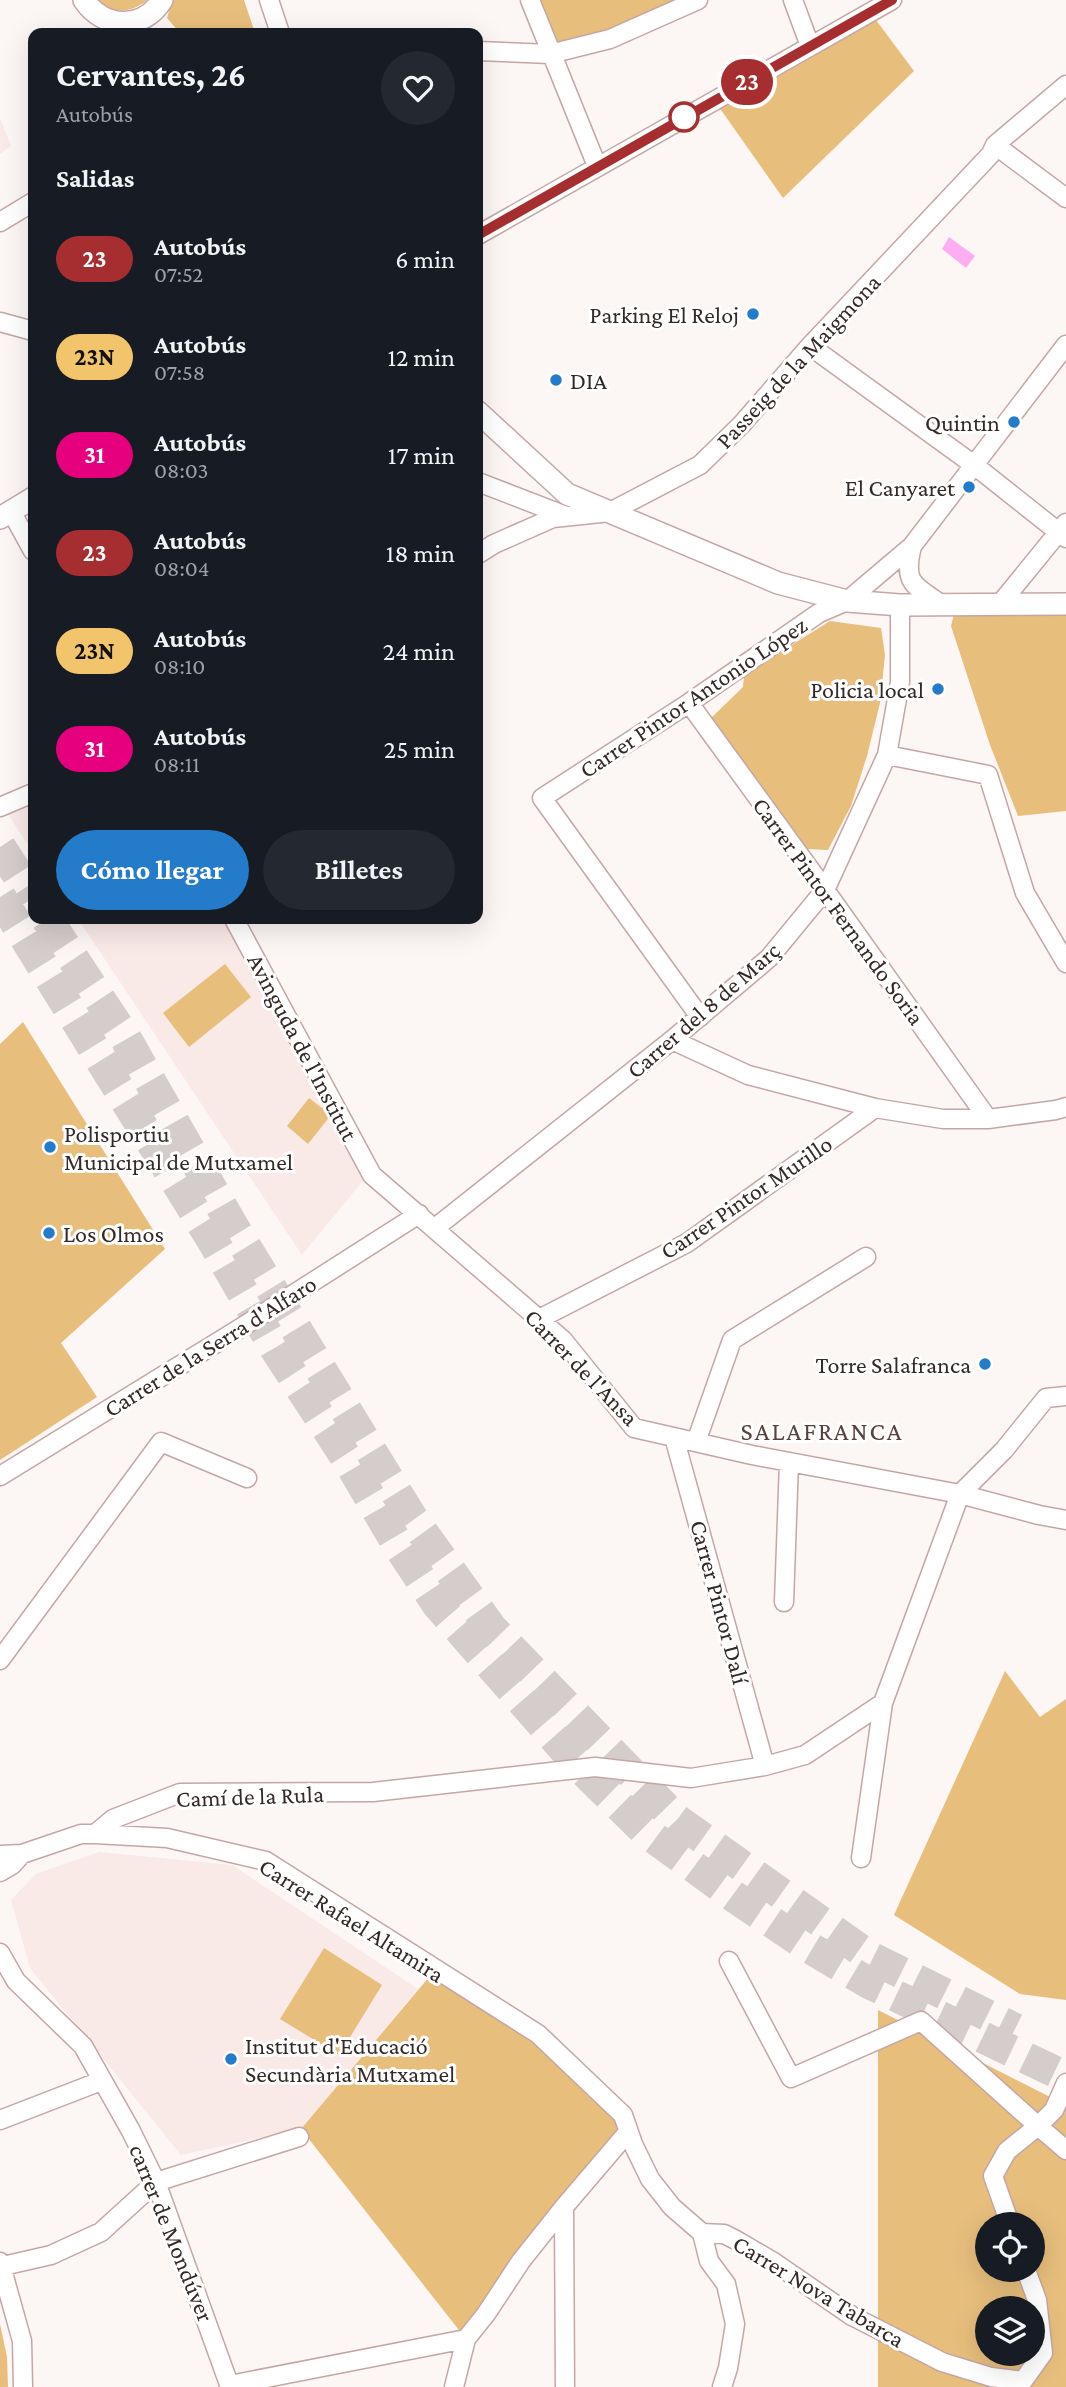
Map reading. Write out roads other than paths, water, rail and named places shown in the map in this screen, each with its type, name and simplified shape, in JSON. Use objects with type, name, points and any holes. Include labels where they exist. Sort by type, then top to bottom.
[{"type":"street","points":[[85,0],[90,9],[103,18],[117,23],[152,25],[162,0]]},
{"type":"street","points":[[270,0],[279,28]]},
{"type":"street","points":[[530,0],[597,166]]},
{"type":"street","points":[[483,51],[550,54],[610,39],[698,0]]},
{"type":"street","points":[[793,0],[810,46]]},
{"type":"street","points":[[483,232],[892,0]]},
{"type":"street","name":"Passeig de la Maigmona","points":[[483,551],[553,518],[610,512],[700,465],[742,424],[810,346],[991,154],[995,145],[1066,85]]},
{"type":"street","points":[[995,145],[1066,198]]},
{"type":"street","points":[[0,222],[28,205]]},
{"type":"street","points":[[0,322],[28,330]]},
{"type":"street","name":"Carrer Pintor Antonio López","points":[[700,1017],[542,798],[689,703],[819,613],[847,601],[912,546],[1066,345]]},
{"type":"street","points":[[810,346],[1063,531],[1000,604]]},
{"type":"street","points":[[483,417],[568,494],[778,583],[847,601],[900,604],[1066,604]]},
{"type":"street","points":[[483,484],[567,516]]},
{"type":"street","points":[[28,501],[6,515],[28,544]]},
{"type":"street","points":[[912,546],[907,565],[913,585],[942,604]]},
{"type":"street","name":"Carrer del 8 de Març","points":[[435,1228],[673,1040],[769,958],[825,890],[887,755],[900,682],[900,604]]},
{"type":"street","name":"Carrer Pintor Fernando Soria","points":[[689,703],[988,1119]]},
{"type":"street","points":[[887,755],[988,775],[1025,893],[1066,963]]},
{"type":"street","points":[[0,807],[28,795]]},
{"type":"street","name":"Avinguda de l'Institut","points":[[237,924],[372,1175]]},
{"type":"street","points":[[673,1040],[748,1075],[875,1108],[943,1119],[988,1119],[1066,1107]]},
{"type":"street","name":"Carrer Pintor Murillo","points":[[539,1319],[687,1243],[875,1108]]},
{"type":"street","name":"Carrer de l'Ansa","points":[[372,1175],[563,1340],[634,1428],[789,1462],[960,1494],[1066,1520]]},
{"type":"street","name":"Carrer de la Serra d'Alfaro","points":[[0,1476],[419,1214]]},
{"type":"street","points":[[696,1442],[732,1339],[866,1257]]},
{"type":"street","points":[[861,1858],[883,1703],[960,1494],[1004,1450],[1046,1398],[1066,1396]]},
{"type":"street","name":"Carrer Pintor Dalí","points":[[674,1437],[765,1766]]},
{"type":"street","points":[[0,1660],[161,1442],[247,1478]]},
{"type":"street","points":[[785,1602],[789,1462]]},
{"type":"street","name":"Camí de la Rula","points":[[94,1834],[113,1819],[180,1793],[373,1792],[595,1767],[691,1778],[765,1766],[805,1755],[883,1703]]},
{"type":"street","name":"Carrer Rafael Altamira","points":[[0,1855],[22,1854],[81,1834],[94,1834],[167,1838],[266,1861],[538,2034],[623,2115],[628,2132]]},
{"type":"street","name":"Carrer Rafael Altamira","points":[[0,1872],[12,1865],[22,1854]]},
{"type":"street","name":"carrer de Mondúver","points":[[0,1953],[16,1981],[83,2046],[131,2131],[156,2182],[230,2386]]},
{"type":"street","points":[[729,1961],[791,2078],[921,2021],[1066,2150]]},
{"type":"street","points":[[0,2120],[101,2081]]},
{"type":"street","points":[[1006,2212],[993,2176],[1007,2151],[1054,2110],[1066,2083]]},
{"type":"street","points":[[454,2387],[466,2339],[521,2261],[628,2132]]},
{"type":"street","name":"Carrer Nova Tabarca","points":[[628,2132],[650,2179],[672,2207],[702,2233],[724,2234],[736,2240],[772,2261],[852,2316],[942,2362],[991,2377],[1023,2381],[1043,2353],[1037,2300],[1030,2282]]},
{"type":"street","points":[[23,2387],[22,2341],[1,2264],[51,2255],[101,2232],[156,2182],[299,2137]]},
{"type":"street","points":[[564,2207],[565,2387]]},
{"type":"street","points":[[702,2233],[709,2261],[726,2284],[735,2324],[722,2387]]},
{"type":"street","points":[[230,2386],[466,2339]]},
{"type":"tunnel","points":[[0,847],[28,890]]},
{"type":"tunnel","points":[[0,897],[398,1545],[438,1605],[580,1767],[645,1831],[736,1898],[812,1949],[869,1983],[1066,2077]]},
{"type":"tunnel","points":[[50,924],[126,1039],[232,1225],[412,1518],[492,1629],[677,1820],[872,1958],[1015,2029]]},
{"type":"place","name":"Parking El Reloj","points":[[753,314]]},
{"type":"place","name":"DIA","points":[[556,380]]},
{"type":"place","name":"Quintin","points":[[1014,422]]},
{"type":"place","name":"El Canyaret","points":[[969,487]]},
{"type":"place","name":"Policia local","points":[[938,689]]},
{"type":"place","name":"Polisportiu Municipal de Mutxamel","points":[[50,1147]]},
{"type":"place","name":"Los Olmos","points":[[49,1233]]},
{"type":"place","name":"Torre Salafranca","points":[[985,1364]]},
{"type":"place","name":"Institut d'Educació Secundària Mutxamel","points":[[231,2059]]},
{"type":"district","name":"SALAFRANCA","points":[[822,1431]]}]
